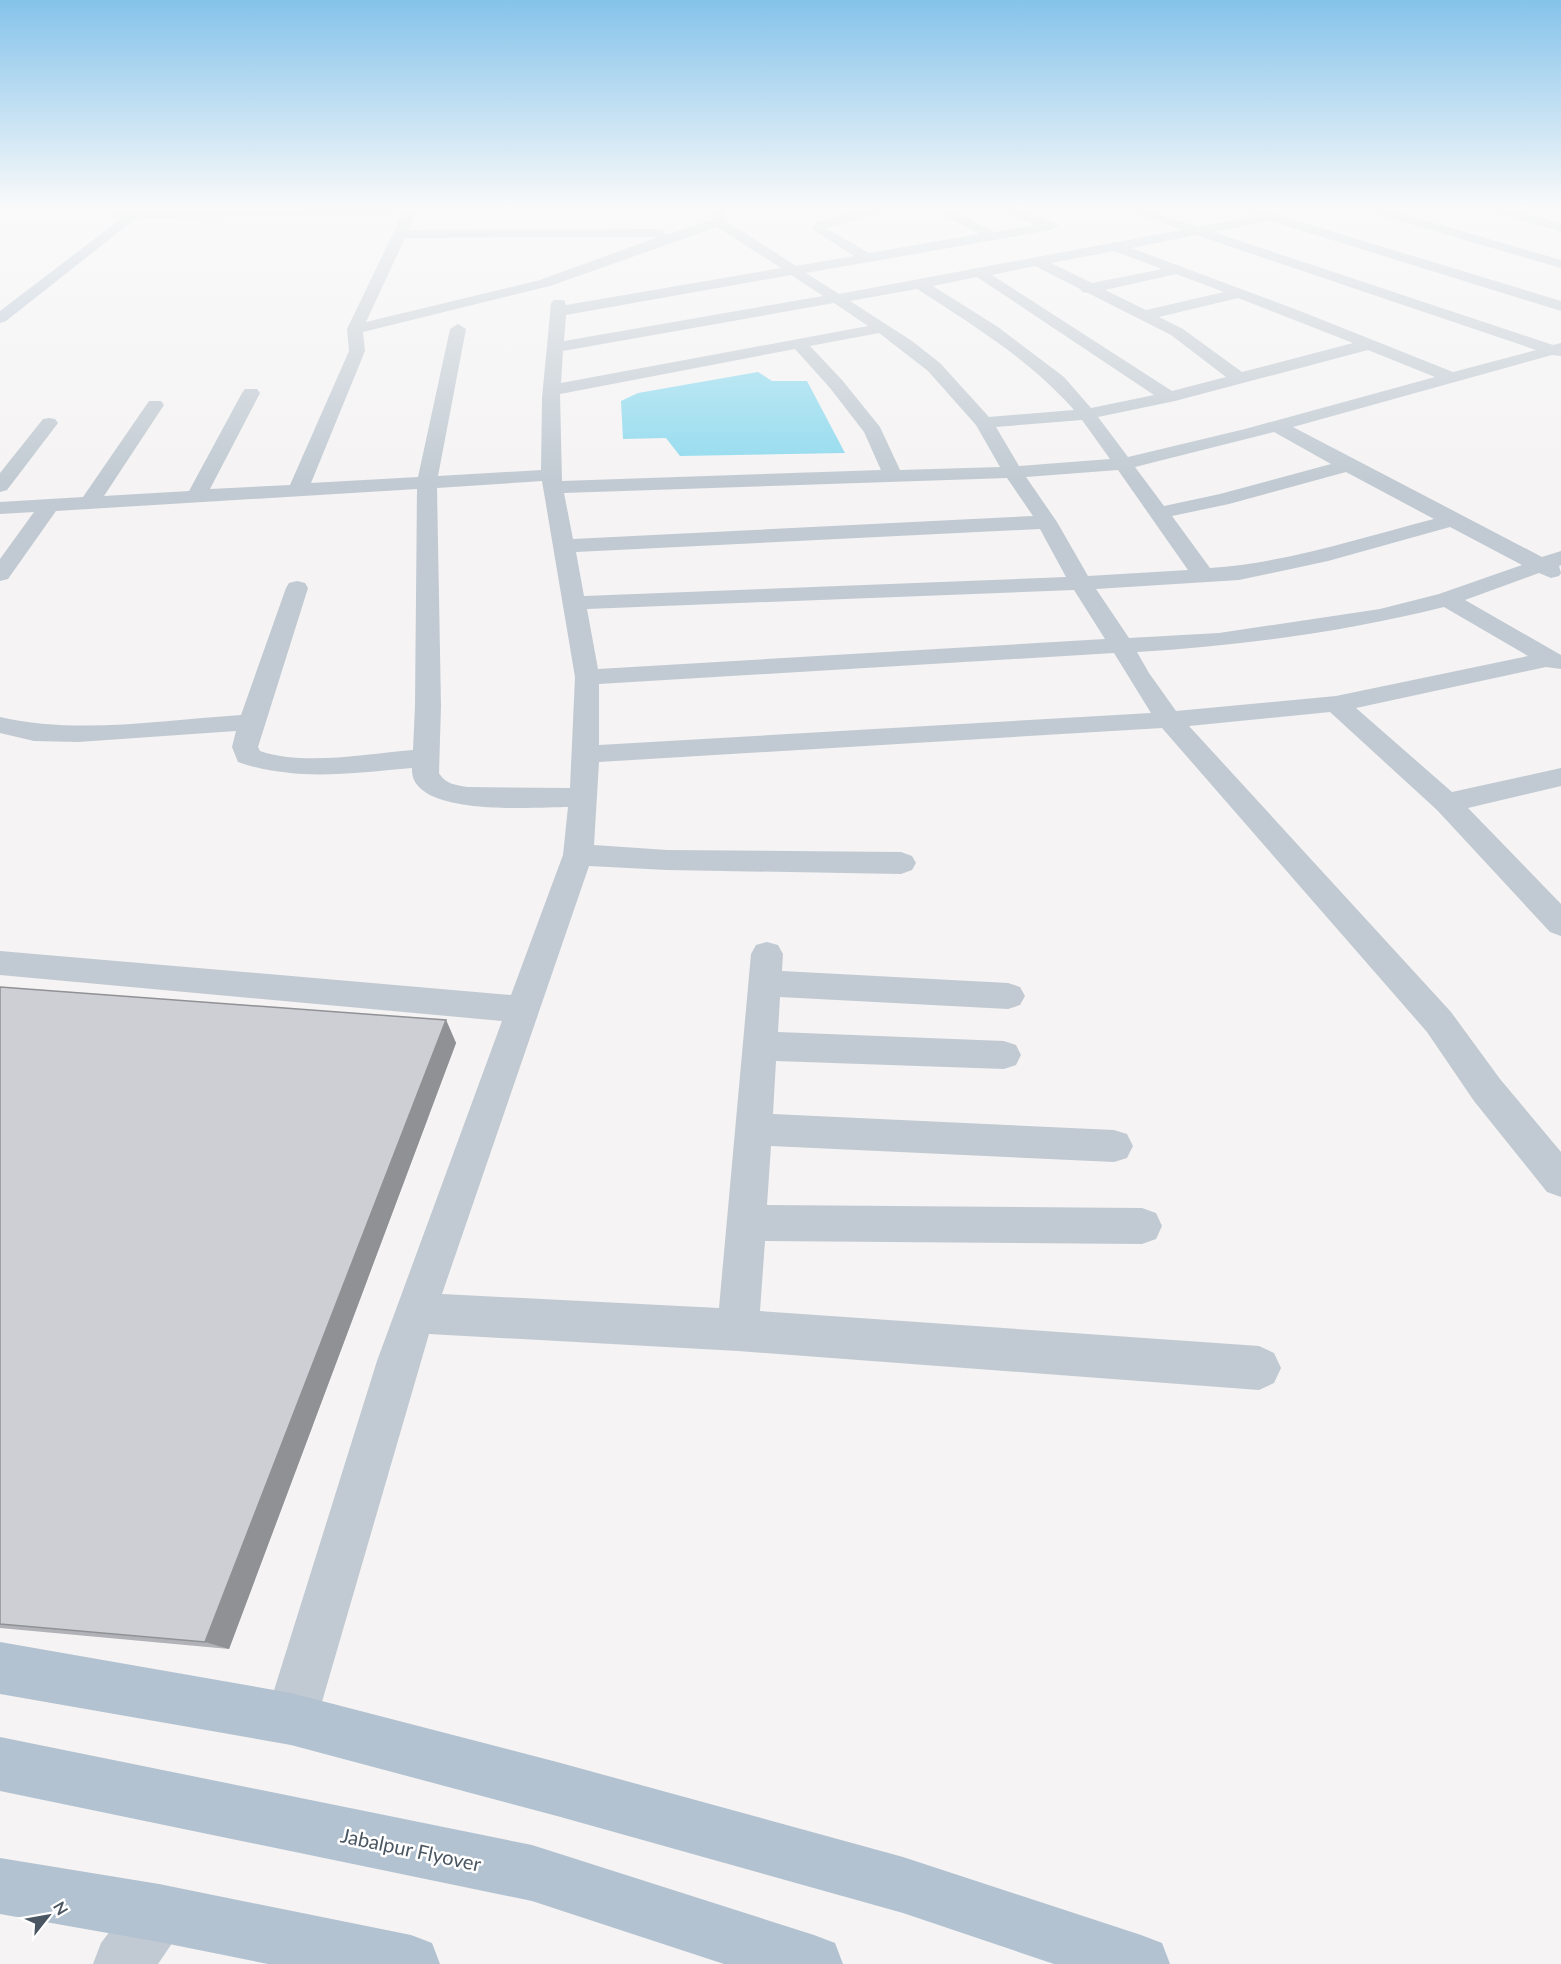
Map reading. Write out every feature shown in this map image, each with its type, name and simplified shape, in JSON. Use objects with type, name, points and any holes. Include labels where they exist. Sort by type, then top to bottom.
[{"type":"main road","points":[[0,318],[23,300]]},
{"type":"main road","points":[[0,1668],[291,1719],[558,1789],[903,1885],[1141,1964]]},
{"type":"main road","name":"Jabalpur Flyover","points":[[0,1764],[531,1874],[814,1964]]},
{"type":"main road","points":[[0,1886],[159,1913],[411,1964]]},
{"type":"street","points":[[298,490],[357,351],[354,329],[368,300]]},
{"type":"street","points":[[354,329],[476,300]]},
{"type":"street","points":[[594,305],[611,300]]},
{"type":"street","points":[[291,1719],[398,1361],[578,855],[586,754],[587,677],[552,481],[552,390],[559,307],[594,305],[625,300]]},
{"type":"street","points":[[556,347],[826,300]]},
{"type":"street","points":[[838,300],[883,328],[933,368],[984,423],[1013,472],[1047,522],[1081,583],[1137,674],[1169,720],[1439,1022],[1487,1090],[1560,1178]]},
{"type":"street","points":[[945,300],[992,330],[1058,381],[1087,414],[1204,576]]},
{"type":"street","points":[[1023,300],[1169,397]]},
{"type":"street","points":[[1111,300],[1177,332],[1240,379]]},
{"type":"street","points":[[1146,315],[1212,300]]},
{"type":"street","points":[[1257,300],[1454,379]]},
{"type":"street","points":[[1411,300],[1559,349]]},
{"type":"street","points":[[1542,300],[1561,306]]},
{"type":"street","points":[[552,390],[883,328]]},
{"type":"street","points":[[458,329],[427,482],[429,706],[425,773],[431,784],[444,792],[467,796],[583,798]]},
{"type":"street","points":[[984,423],[1087,414],[1169,397],[1370,344]]},
{"type":"street","points":[[800,345],[836,384],[873,432],[893,476]]},
{"type":"street","points":[[0,508],[427,482],[893,476],[1013,472],[1122,464],[1277,426],[1559,349]]},
{"type":"street","points":[[196,496],[251,393]]},
{"type":"street","points":[[89,503],[155,405]]},
{"type":"street","points":[[0,486],[49,423]]},
{"type":"street","points":[[1277,426],[1452,520],[1554,566]]},
{"type":"street","points":[[1158,513],[1233,497],[1349,465]]},
{"type":"street","points":[[0,573],[50,505]]},
{"type":"street","points":[[574,603],[1081,583],[1239,573],[1320,556],[1452,520]]},
{"type":"street","points":[[565,546],[1047,522]]},
{"type":"street","points":[[587,677],[1123,648],[1220,640],[1286,632],[1380,616],[1447,599],[1554,566]]},
{"type":"street","points":[[297,588],[252,722],[245,747],[248,756],[261,763],[296,766],[426,758]]},
{"type":"street","points":[[1447,599],[1554,662]]},
{"type":"street","points":[[586,754],[1169,720],[1336,704],[1554,662]]},
{"type":"street","points":[[1336,704],[1447,803],[1561,924]]},
{"type":"street","points":[[3,731],[78,734],[252,722]]},
{"type":"street","points":[[1447,803],[1561,777]]},
{"type":"street","points":[[578,855],[667,860],[902,863]]},
{"type":"street","points":[[0,963],[524,1010]]},
{"type":"street","points":[[738,1330],[766,968],[1008,996]]},
{"type":"street","points":[[760,1046],[1004,1055]]},
{"type":"street","points":[[753,1129],[1114,1146]]},
{"type":"street","points":[[746,1223],[1142,1226]]},
{"type":"street","points":[[415,1313],[738,1330],[1259,1368]]},
{"type":"street","points":[[122,1964],[159,1913]]},
{"type":"water","points":[[758,372],[772,381],[807,381],[845,453],[680,456],[666,438],[623,439],[621,401],[638,393]]},
{"type":"building","points":[[0,987],[446,1020],[205,1642],[0,1624]]}]
